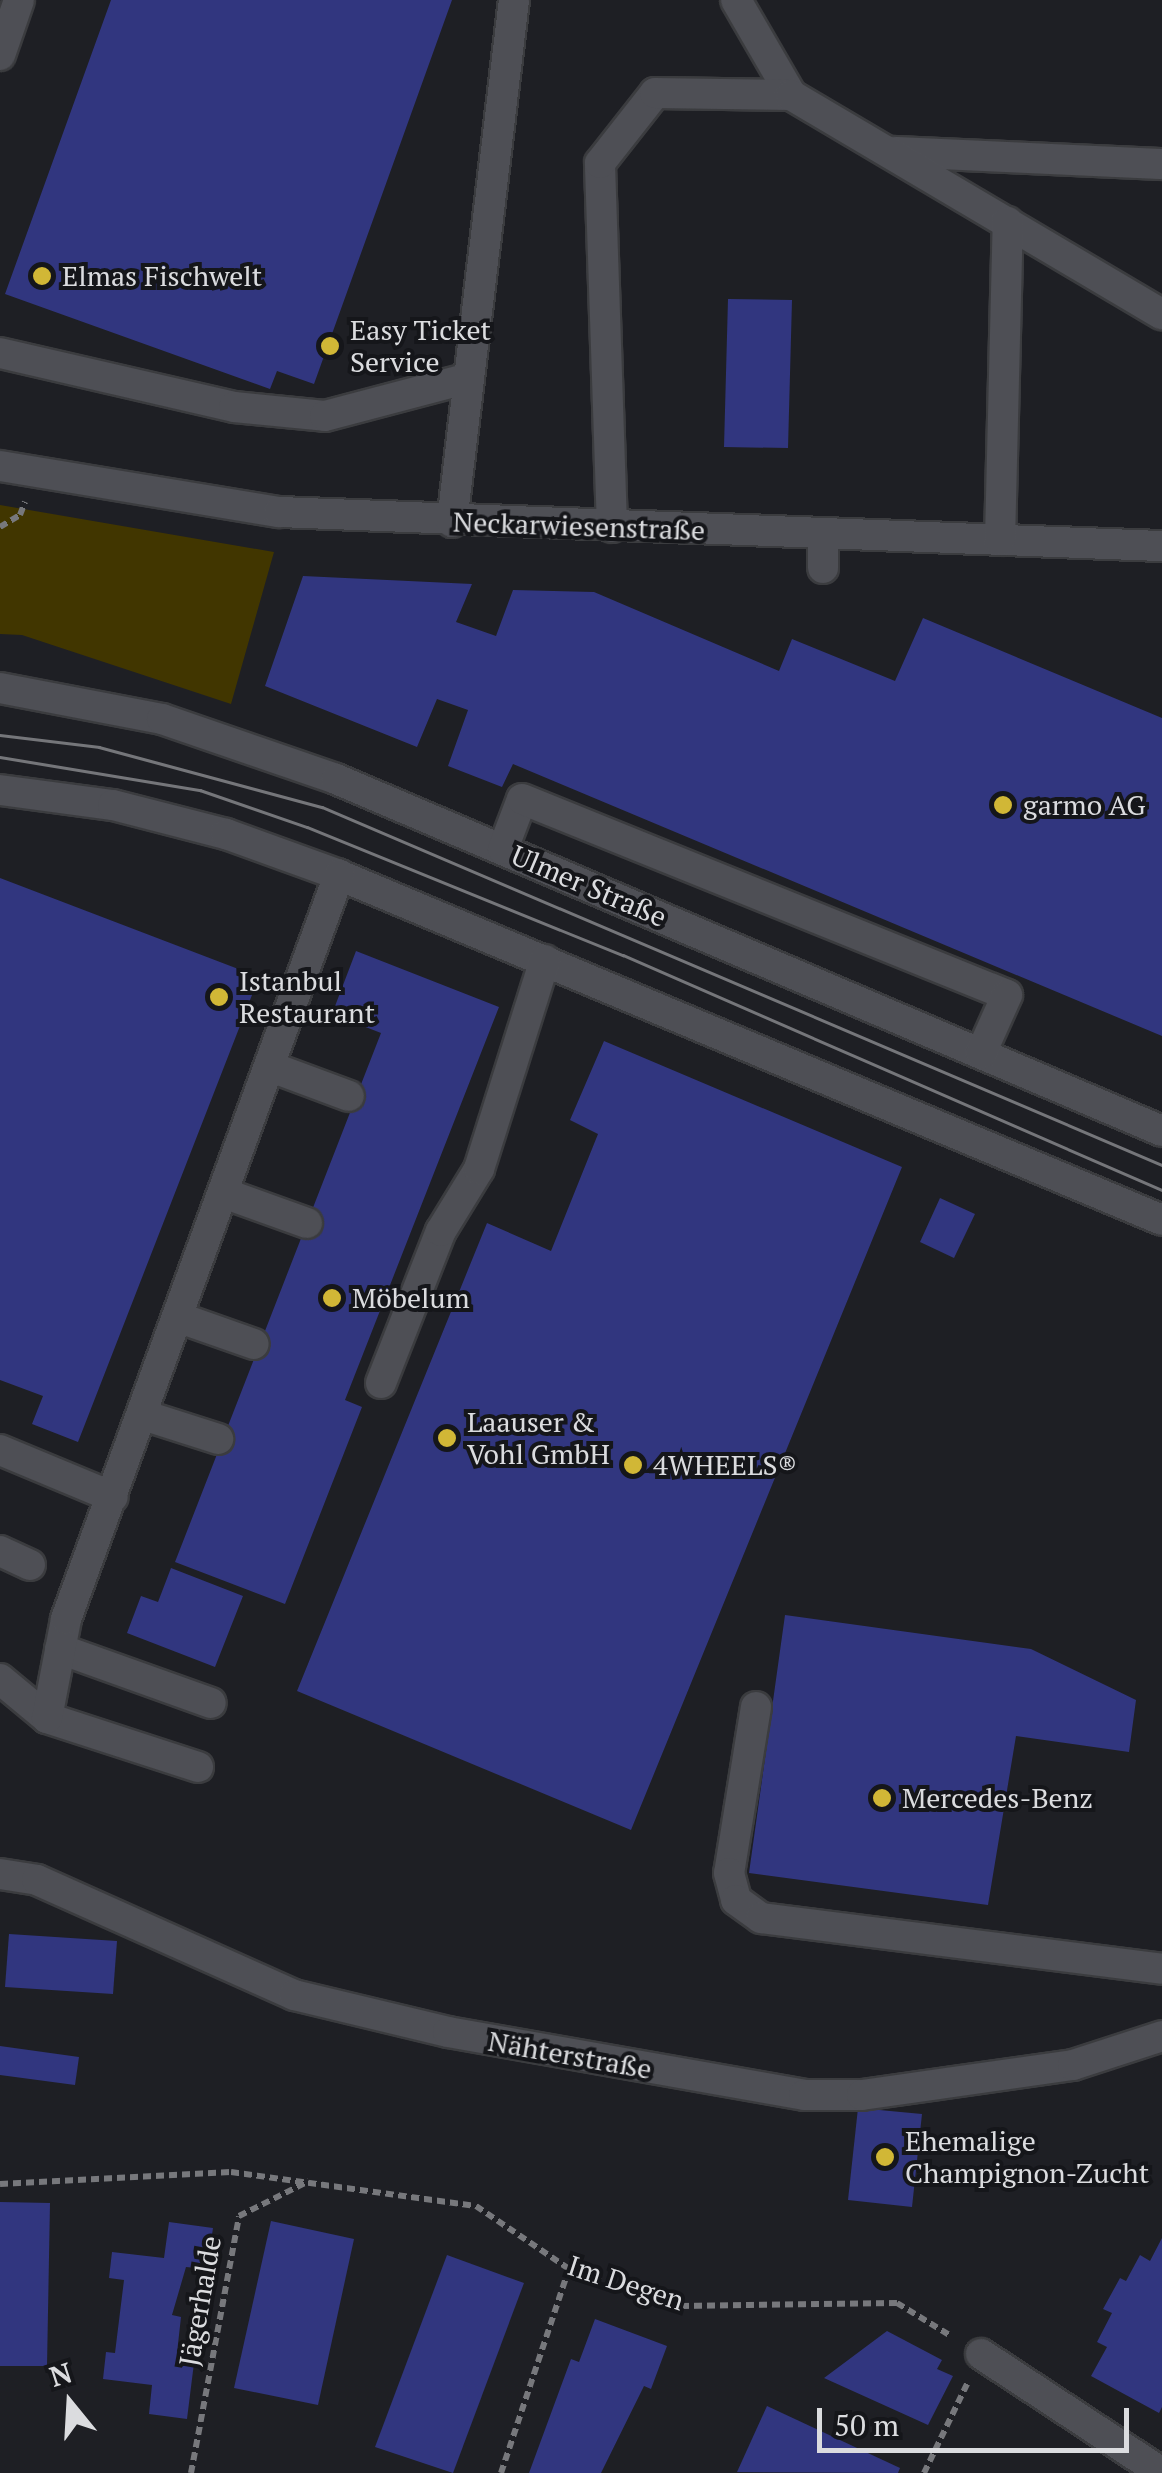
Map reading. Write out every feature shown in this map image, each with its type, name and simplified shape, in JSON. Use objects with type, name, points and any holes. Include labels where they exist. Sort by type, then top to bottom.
[{"type":"street","points":[[0,54],[19,0]]},
{"type":"street","points":[[452,522],[514,0]]},
{"type":"street","points":[[736,0],[791,95]]},
{"type":"street","points":[[612,527],[600,163],[655,92],[791,95],[1162,314]]},
{"type":"street","points":[[887,151],[1162,164]]},
{"type":"street","points":[[1000,540],[1008,222]]},
{"type":"street","points":[[0,353],[234,406],[325,416],[468,378]]},
{"type":"street","name":"Neckarwiesenstraße","points":[[0,466],[279,512],[452,522],[1162,546]]},
{"type":"street","points":[[823,534],[823,568]]},
{"type":"street","name":"Ulmer Straße","points":[[0,688],[162,719],[336,779],[1162,1131]]},
{"type":"street","points":[[0,790],[113,805],[226,834],[339,875],[1162,1220]]},
{"type":"street","points":[[502,849],[522,799],[1006,995],[980,1054]]},
{"type":"street","points":[[47,1718],[60,1649],[339,875]]},
{"type":"street","points":[[381,1383],[441,1231],[478,1169],[544,960]]},
{"type":"street","points":[[271,1067],[349,1096]]},
{"type":"street","points":[[226,1194],[307,1223]]},
{"type":"street","points":[[180,1318],[254,1344]]},
{"type":"street","points":[[144,1414],[218,1439]]},
{"type":"street","points":[[0,1450],[113,1497]]},
{"type":"street","points":[[0,1552],[30,1565]]},
{"type":"street","points":[[60,1649],[211,1703]]},
{"type":"street","points":[[0,1680],[47,1718],[198,1767]]},
{"type":"street","points":[[756,1707],[729,1872],[736,1900],[761,1918],[1162,1968]]},
{"type":"street","name":"Nähterstraße","points":[[0,1874],[37,1880],[294,1995],[448,2032],[804,2094],[862,2095],[1072,2065],[1162,2036]]},
{"type":"street","points":[[981,2354],[1162,2473]]},
{"type":"path","name":"Im Degen","points":[[0,2184],[232,2172],[476,2206],[569,2269],[681,2306],[897,2304],[981,2354]]},
{"type":"path","name":"Jägerhalde","points":[[191,2473],[239,2216],[310,2180]]},
{"type":"path","points":[[501,2473],[569,2269]]},
{"type":"path","points":[[924,2473],[981,2354]]},
{"type":"shaded area","points":[[0,505],[274,552],[231,704],[22,635],[0,634]]},
{"type":"building","points":[[111,0],[452,0],[314,384],[277,371],[270,389],[5,294]]},
{"type":"building","points":[[728,299],[792,300],[788,448],[724,447]]},
{"type":"building","points":[[303,576],[472,584],[456,622],[496,636],[513,590],[594,592],[779,671],[792,639],[895,681],[923,618],[1162,718],[1162,1036],[513,764],[502,787],[448,766],[468,710],[437,699],[417,747],[265,686]]},
{"type":"building","points":[[0,878],[259,977],[78,1442],[32,1424],[43,1396],[0,1380]]},
{"type":"building","name":"Möbelum","points":[[356,951],[499,1007],[345,1400],[362,1407],[285,1604],[175,1562],[381,1033],[332,1014]]},
{"type":"building","name":"4WHEELS®","points":[[604,1041],[902,1167],[631,1830],[297,1691],[487,1223],[551,1251],[598,1134],[570,1120]]},
{"type":"building","points":[[940,1198],[975,1214],[954,1258],[920,1242]]},
{"type":"building","points":[[171,1568],[243,1596],[215,1667],[127,1633],[141,1596],[158,1602]]},
{"type":"building","name":"Mercedes-Benz","points":[[785,1615],[1031,1649],[1136,1700],[1129,1752],[1016,1736],[988,1905],[749,1873]]},
{"type":"building","points":[[9,1934],[117,1941],[113,1994],[5,1987]]},
{"type":"building","points":[[0,2046],[79,2057],[75,2085],[0,2075]]},
{"type":"building","name":"Ehemalige Champignon-Zucht","points":[[858,2108],[922,2114],[912,2207],[848,2200]]},
{"type":"building","points":[[0,2202],[50,2203],[47,2366],[0,2366]]},
{"type":"building","points":[[271,2221],[354,2239],[318,2405],[234,2388]]},
{"type":"building","points":[[169,2222],[213,2228],[207,2269],[186,2267],[172,2315],[181,2317],[177,2353],[195,2355],[187,2419],[149,2414],[152,2385],[103,2379],[106,2352],[115,2353],[124,2280],[109,2278],[112,2252],[164,2258]]},
{"type":"building","points":[[1162,2238],[1159,2413],[1091,2376],[1107,2347],[1097,2342],[1112,2313],[1103,2309],[1120,2278],[1126,2281],[1140,2255],[1150,2261]]},
{"type":"building","points":[[447,2255],[524,2283],[453,2473],[375,2447]]},
{"type":"building","points":[[595,2319],[667,2346],[651,2389],[644,2386],[601,2473],[529,2473],[571,2359],[579,2362]]},
{"type":"building","points":[[887,2331],[942,2360],[937,2369],[953,2376],[928,2425],[824,2378]]},
{"type":"building","points":[[767,2406],[900,2468],[898,2473],[737,2472]]},
{"type":"tram line","points":[[0,735],[99,747],[322,807],[1162,1165]]},
{"type":"tram line","points":[[0,757],[200,790],[307,827],[623,955],[1162,1190]]},
{"type":"place","name":"Elmas Fischwelt","points":[[42,276]]},
{"type":"place","name":"Easy Ticket Service","points":[[330,346]]},
{"type":"place","name":"garmo AG","points":[[1003,805]]},
{"type":"place","name":"Istanbul Restaurant","points":[[219,997]]},
{"type":"place","name":"Möbelum","points":[[332,1298]]},
{"type":"place","name":"Laauser & Vohl GmbH","points":[[447,1438]]},
{"type":"place","name":"4WHEELS®","points":[[633,1465]]},
{"type":"place","name":"Mercedes-Benz","points":[[882,1798]]},
{"type":"place","name":"Ehemalige Champignon-Zucht","points":[[885,2157]]}]
